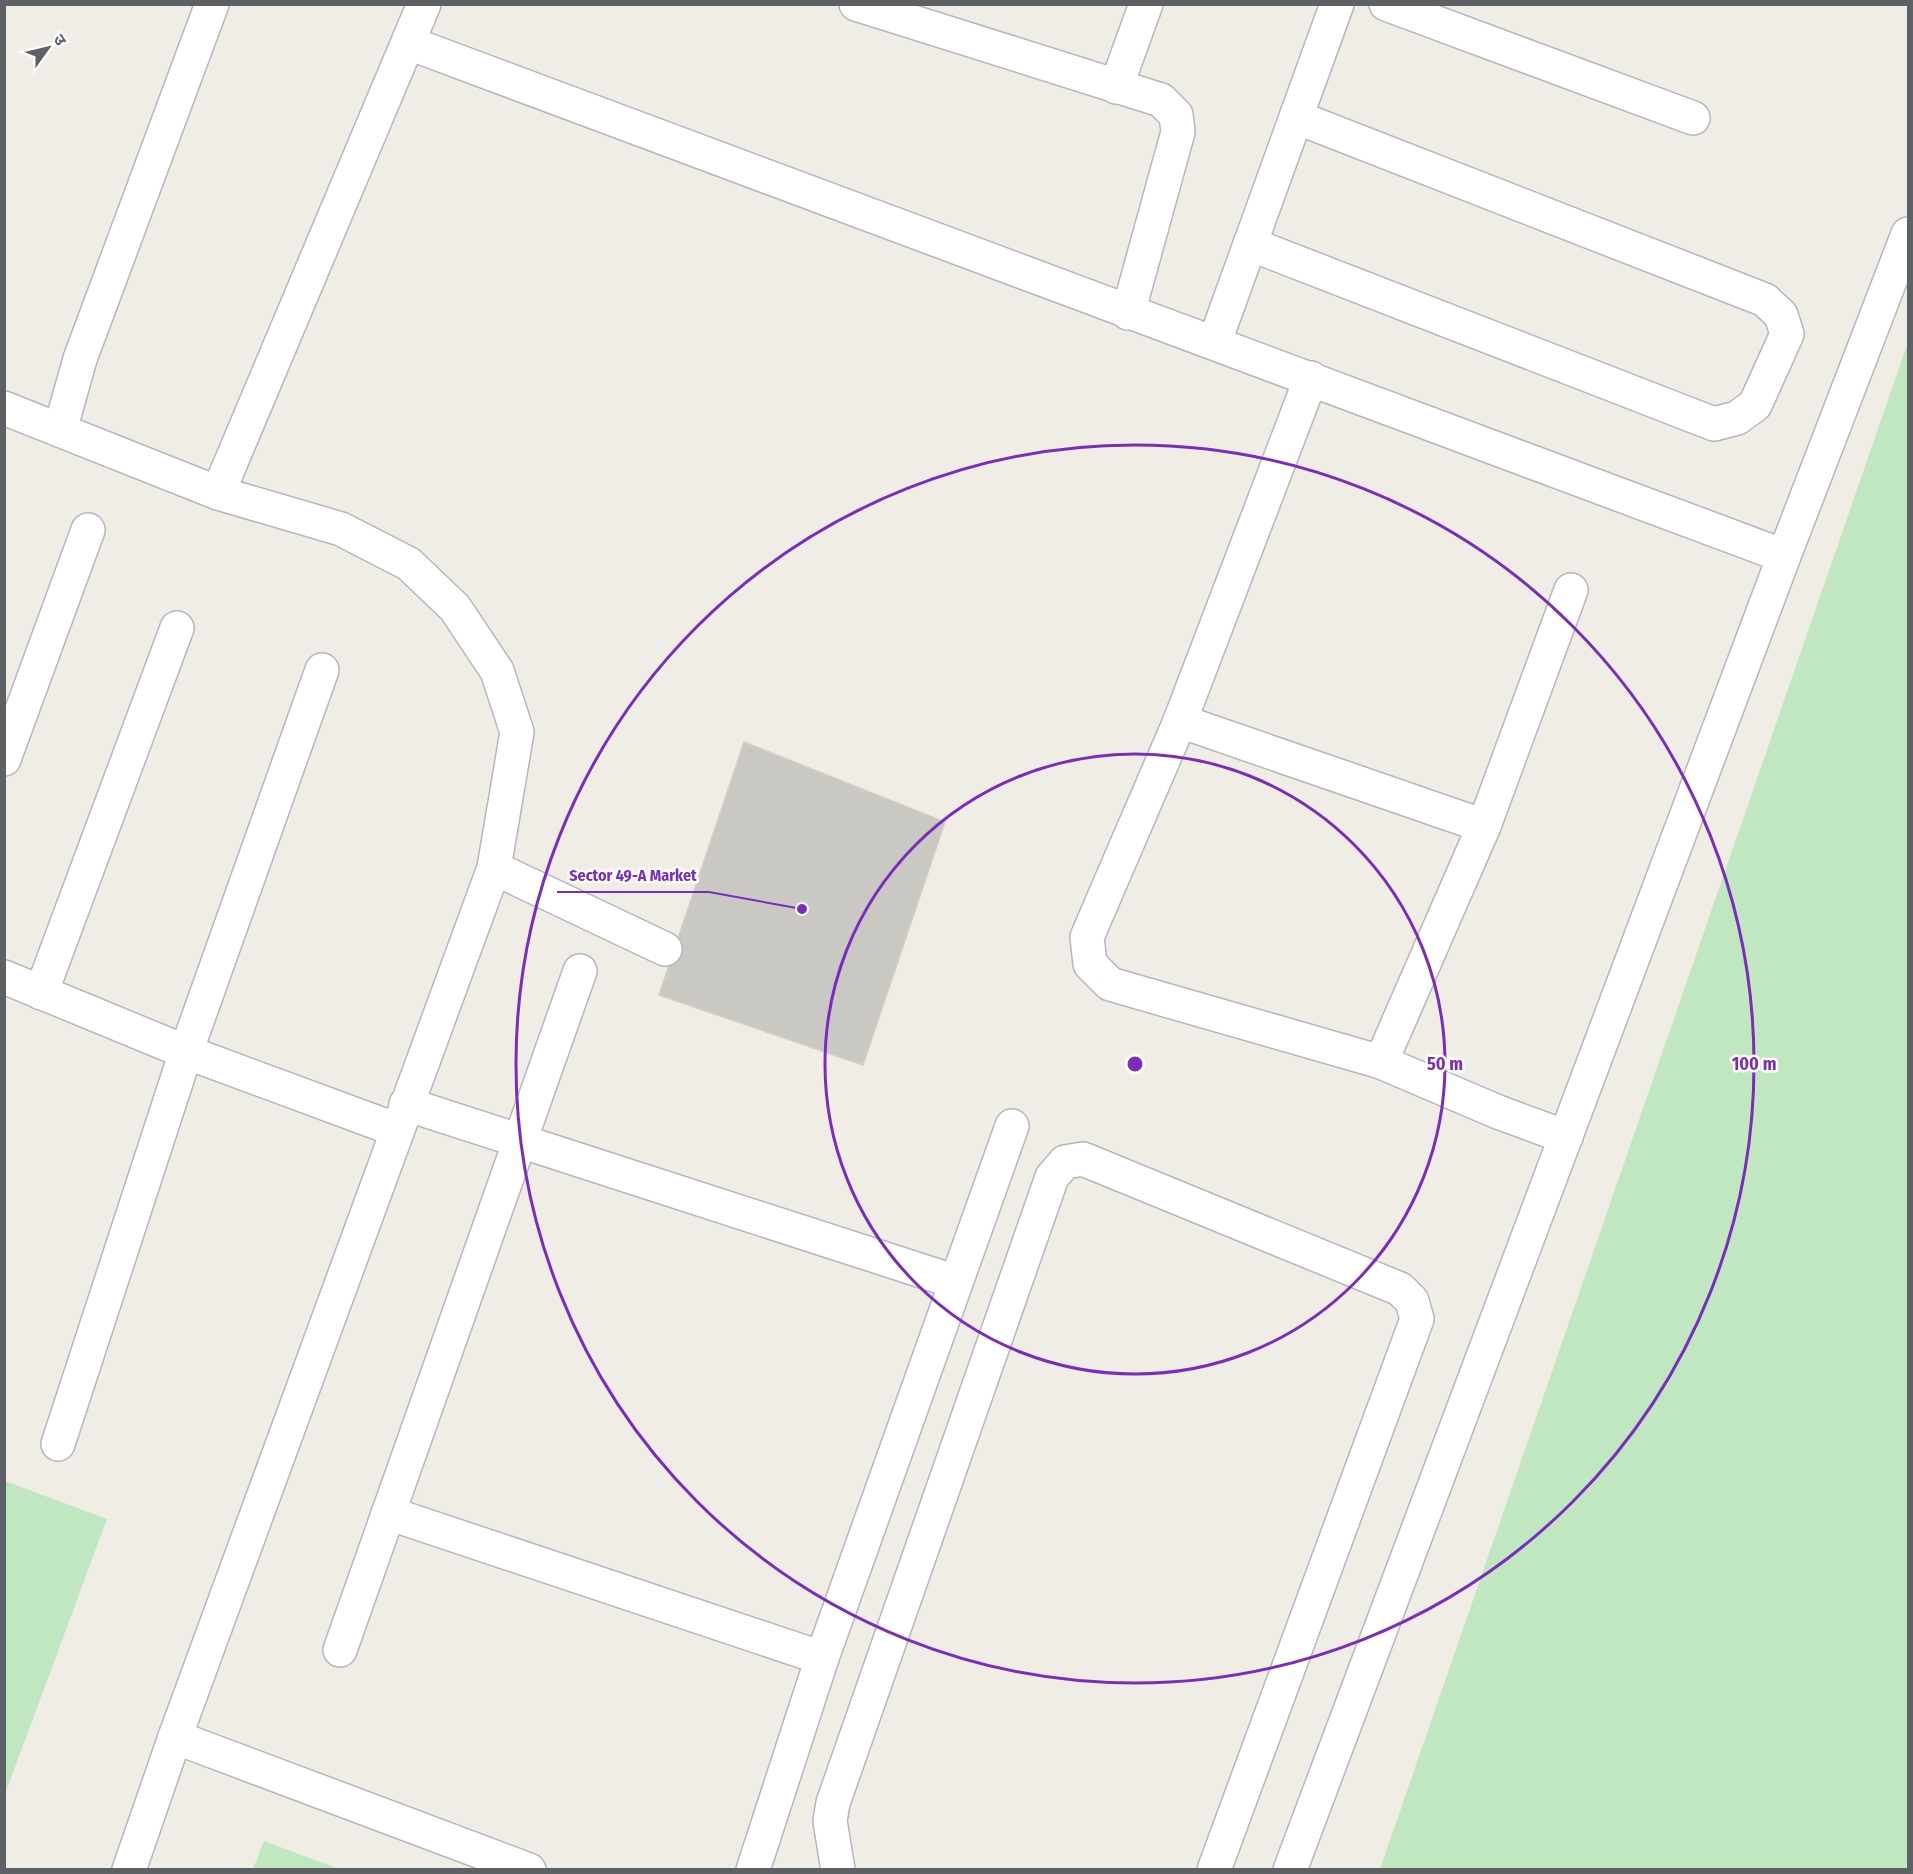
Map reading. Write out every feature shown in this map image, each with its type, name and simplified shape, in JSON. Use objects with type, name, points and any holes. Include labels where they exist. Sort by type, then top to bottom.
[{"type":"street","points":[[60,430],[80,359],[212,4]]},
{"type":"street","points":[[218,493],[410,43],[424,4]]},
{"type":"street","points":[[856,4],[1161,100],[1176,115],[1178,132],[1128,313]]},
{"type":"street","points":[[1116,87],[1146,4]]},
{"type":"street","points":[[1215,341],[1337,4]]},
{"type":"street","points":[[1386,4],[1693,118]]},
{"type":"street","points":[[410,43],[1128,313],[1215,341],[1784,556]]},
{"type":"street","points":[[1250,244],[1714,424],[1737,418],[1755,405],[1786,334],[1781,315],[1766,300],[1296,117]]},
{"type":"street","points":[[1290,1869],[1784,556],[1908,234]]},
{"type":"street","points":[[1311,378],[1180,721],[1087,938],[1090,964],[1110,984],[1381,1062],[1498,1112],[1566,1137]]},
{"type":"street","points":[[4,408],[218,493],[341,529],[409,564],[455,608],[497,671],[517,732],[494,868],[175,1737],[129,1869]]},
{"type":"street","points":[[4,759],[88,530]]},
{"type":"street","points":[[1381,1062],[1484,826],[1571,590]]},
{"type":"street","points":[[41,993],[177,628]]},
{"type":"street","points":[[58,1444],[186,1052],[322,670]]},
{"type":"street","points":[[1180,721],[1484,826]]},
{"type":"street","points":[[494,868],[665,949]]},
{"type":"street","points":[[339,1650],[580,971]]},
{"type":"street","points":[[4,977],[186,1052],[402,1117],[520,1139],[956,1282]]},
{"type":"street","points":[[753,1869],[822,1658],[1012,1126]]},
{"type":"street","points":[[838,1869],[830,1821],[833,1803],[1052,1177],[1065,1162],[1083,1160],[1400,1289],[1412,1301],[1417,1319],[1214,1869]]},
{"type":"street","points":[[388,1513],[822,1658]]},
{"type":"street","points":[[175,1737],[529,1869]]},
{"type":"green space","points":[[1908,342],[1908,1869],[1380,1869]]},
{"type":"green space","points":[[5,1481],[107,1519],[5,1794]]},
{"type":"green space","points":[[264,1841],[339,1869],[253,1869]]},
{"type":"building","points":[[744,742],[945,822],[863,1065],[659,995]]},
{"type":"place","name":"Sector 49-A Market","points":[[802,909]]}]
